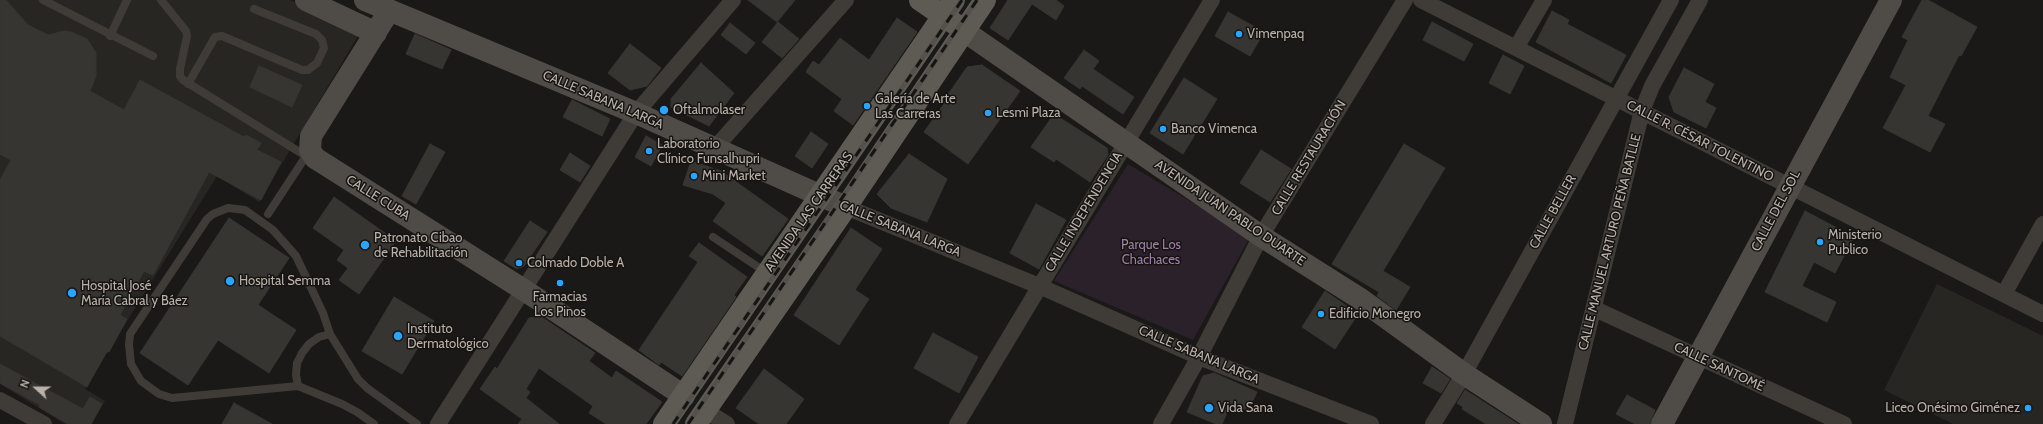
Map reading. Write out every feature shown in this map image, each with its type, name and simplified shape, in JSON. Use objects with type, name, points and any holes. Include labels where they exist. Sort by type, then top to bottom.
[{"type":"main road","name":"AVENIDA JUAN PABLO DUARTE","points":[[920,0],[949,8],[964,31]]},
{"type":"main road","name":"AVENIDA LAS CARRERAS","points":[[701,417],[846,207],[985,0]]},
{"type":"main road","name":"AVENIDA LAS CARRERAS","points":[[664,424],[949,8]]},
{"type":"street","points":[[306,0],[376,32]]},
{"type":"street","name":"CALLE SABANA LARGA","points":[[365,0],[392,5],[846,207],[1040,286],[1199,357],[1371,424]]},
{"type":"street","points":[[438,424],[636,113],[733,0]]},
{"type":"street","points":[[715,148],[846,0]]},
{"type":"street","name":"CALLE INDEPENDENCIA","points":[[957,424],[1212,0]]},
{"type":"street","name":"CALLE RESTAURACIÓN","points":[[1161,424],[1199,357],[1261,236],[1405,0]]},
{"type":"street","name":"CALLE R. CÉSAR TOLENTINO","points":[[1421,0],[2043,314]]},
{"type":"street","points":[[1516,48],[1544,0]]},
{"type":"street","name":"CALLE BELLER","points":[[1433,424],[1464,374],[1671,0]]},
{"type":"street","name":"CALLE MANUEL ARTURO PEÑA BATLLE","points":[[1565,424],[1595,309],[1642,111],[1652,86],[1700,0]]},
{"type":"street","name":"CALLE DEL SOL","points":[[1662,424],[1789,186],[1891,0]]},
{"type":"street","points":[[308,153],[311,136],[392,5]]},
{"type":"street","name":"AVENIDA JUAN PABLO DUARTE","points":[[964,31],[1261,236],[1359,298],[1464,374],[1541,424]]},
{"type":"street","name":"CALLE CUBA","points":[[308,153],[524,290],[684,396]]},
{"type":"street","points":[[2004,294],[2043,224]]},
{"type":"street","name":"CALLE SANTOMÉ","points":[[1595,309],[1697,358],[1844,424]]},
{"type":"street","points":[[0,400],[44,424]]},
{"type":"street","points":[[701,417],[727,424]]},
{"type":"lane","points":[[43,0],[110,36],[153,56]]},
{"type":"lane","points":[[110,36],[126,0]]},
{"type":"lane","points":[[161,0],[186,31],[187,42],[180,76],[188,84],[308,153],[268,214]]},
{"type":"lane","points":[[188,84],[215,37],[222,36],[302,70],[308,70],[317,63],[324,48],[322,40],[316,34],[254,9]]},
{"type":"lane","points":[[374,424],[342,404],[298,386],[172,398],[149,388],[136,373],[129,355],[130,334],[207,219],[220,210],[236,208],[253,215],[273,230],[296,256],[323,313],[330,334],[351,368],[367,388],[417,424]]},
{"type":"lane","points":[[713,237],[768,273]]},
{"type":"lane","points":[[298,386],[296,375],[297,363],[302,353],[309,344],[319,337],[330,334]]},
{"type":"shaded area","name":"Hospital José María Cabral y Báez","points":[[0,0],[290,0],[361,31],[259,202],[217,176],[85,389],[105,401],[92,424],[65,424],[0,384]]},
{"type":"shaded area","points":[[1937,284],[2043,336],[2043,424],[1953,424],[1884,390]]},
{"type":"green space","name":"Parque Los Chachaces","points":[[1128,164],[1250,237],[1193,340],[1054,281]]},
{"type":"building","points":[[0,0],[6,0],[28,25],[48,35],[64,31],[71,32],[87,39],[96,53],[96,76],[90,91],[124,110],[140,80],[244,137],[246,135],[261,143],[257,150],[281,162],[261,200],[209,172],[153,275],[144,271],[120,315],[127,319],[109,352],[107,351],[87,387],[0,336],[0,180],[11,160],[0,154]]},
{"type":"building","points":[[748,0],[795,0],[777,22]]},
{"type":"building","points":[[1008,0],[1056,0],[1064,6],[1056,20],[1032,4],[1008,40],[990,28]]},
{"type":"building","points":[[1922,0],[1928,0],[1977,27],[1961,56],[1959,55],[1928,116],[1945,124],[1930,152],[1883,128],[1906,85],[1890,77],[1908,40],[1902,37]]},
{"type":"building","points":[[1552,11],[1569,20],[1567,24],[1626,55],[1611,83],[1536,42]]},
{"type":"building","name":"Vimenpaq","points":[[1228,12],[1264,32],[1250,56],[1215,36]]},
{"type":"building","points":[[897,18],[917,32],[853,125],[834,111],[842,99],[806,72],[813,61],[819,65],[840,38],[869,60]]},
{"type":"building","points":[[778,22],[799,39],[782,58],[762,42]]},
{"type":"building","points":[[1432,22],[1473,44],[1464,61],[1423,40]]},
{"type":"building","points":[[730,23],[755,43],[746,54],[721,35]]},
{"type":"building","points":[[415,34],[451,50],[442,69],[406,54]]},
{"type":"building","points":[[630,44],[661,68],[647,86],[630,90],[608,73]]},
{"type":"building","points":[[1084,50],[1099,61],[1093,69],[1134,97],[1123,114],[1082,86],[1080,89],[1064,78]]},
{"type":"building","points":[[1503,55],[1524,66],[1510,94],[1489,83]]},
{"type":"building","points":[[701,63],[734,93],[709,126],[671,107],[671,99]]},
{"type":"building","points":[[982,65],[1020,91],[968,164],[924,132],[949,97],[947,96],[967,67]]},
{"type":"building","points":[[259,66],[302,85],[292,107],[250,87]]},
{"type":"building","points":[[1684,68],[1714,84],[1705,102],[1716,108],[1706,128],[1674,112],[1669,97]]},
{"type":"building","points":[[1184,78],[1217,99],[1183,154],[1150,133]]},
{"type":"building","points":[[572,100],[610,119],[602,136],[563,117]]},
{"type":"building","points":[[1054,114],[1107,148],[1108,155],[1090,182],[1056,159],[1054,162],[1031,147]]},
{"type":"building","points":[[811,132],[828,144],[812,168],[795,156]]},
{"type":"building","name":"Laboratorio Clínico Funsalhupri","points":[[646,136],[662,145],[651,166],[635,157]]},
{"type":"building","points":[[430,144],[445,152],[416,204],[402,196]]},
{"type":"building","points":[[1404,144],[1445,168],[1383,271],[1410,287],[1396,310],[1377,296],[1379,292],[1332,264]]},
{"type":"building","points":[[1261,150],[1291,169],[1270,202],[1240,183]]},
{"type":"building","points":[[570,153],[590,166],[580,182],[560,170]]},
{"type":"building","points":[[909,154],[947,179],[927,222],[891,208],[877,194]]},
{"type":"building","points":[[691,161],[721,171],[788,219],[762,256],[713,221],[726,203],[713,194],[683,185]]},
{"type":"building","name":"Patronato Cibao de Rehabilitación","points":[[334,197],[396,241],[359,294],[339,280],[348,268],[337,260],[344,250],[313,228]]},
{"type":"building","points":[[1036,204],[1066,220],[1039,269],[1010,253]]},
{"type":"building","points":[[1805,211],[1854,237],[1835,273],[1814,262],[1802,286],[1836,302],[1827,322],[1765,292]]},
{"type":"building","name":"Hospital Semma","points":[[229,218],[289,258],[258,305],[296,330],[269,373],[218,340],[188,385],[140,353]]},
{"type":"building","points":[[530,221],[547,232],[524,266],[517,269],[504,261]]},
{"type":"building","points":[[851,228],[882,249],[855,290],[869,299],[839,345],[794,315]]},
{"type":"building","points":[[699,243],[747,277],[734,295],[736,297],[682,376],[661,362],[659,365],[639,350],[698,262],[689,256]]},
{"type":"building","points":[[1325,291],[1358,314],[1335,349],[1302,327]]},
{"type":"building","name":"Instituto Dermatológico","points":[[394,297],[434,321],[402,374],[362,351]]},
{"type":"building","points":[[540,316],[595,353],[589,361],[612,378],[616,371],[662,402],[646,424],[606,424],[589,413],[593,406],[539,368],[526,389],[530,392],[526,398],[559,424],[518,424],[522,419],[480,389],[495,367],[497,369],[529,318]]},
{"type":"building","points":[[933,333],[978,357],[959,393],[914,368]]},
{"type":"building","points":[[0,364],[83,409],[90,397],[102,404],[91,424],[68,424],[39,407],[40,405],[0,383]]},
{"type":"building","points":[[1432,367],[1450,379],[1441,393],[1423,383]]},
{"type":"building","points":[[764,369],[804,399],[786,424],[759,424],[736,408]]},
{"type":"building","points":[[1214,373],[1257,392],[1248,411],[1231,404],[1222,424],[1216,424],[1187,412],[1203,376]]},
{"type":"building","points":[[1465,390],[1518,424],[1486,424],[1462,409],[1463,407],[1457,403]]},
{"type":"building","points":[[1627,395],[1655,410],[1650,424],[1635,424],[1616,414]]},
{"type":"building","points":[[234,403],[272,424],[222,424]]},
{"type":"railway","points":[[673,424],[962,0]]},
{"type":"railway","points":[[688,424],[977,0]]},
{"type":"place","name":"Vimenpaq","points":[[1239,34]]},
{"type":"place","name":"Galería de Arte Las Carreras","points":[[867,106]]},
{"type":"place","name":"Oftalmolaser","points":[[664,110]]},
{"type":"place","name":"Lesmi Plaza","points":[[988,113]]},
{"type":"place","name":"Banco Vimenca","points":[[1163,129]]},
{"type":"place","name":"Laboratorio Clínico Funsalhupri","points":[[649,151]]},
{"type":"place","name":"Mini Market","points":[[694,176]]},
{"type":"place","name":"Ministerio Publico","points":[[1820,242]]},
{"type":"place","name":"Patronato Cibao de Rehabilitación","points":[[365,245]]},
{"type":"place","name":"Colmado Doble A","points":[[519,263]]},
{"type":"place","name":"Hospital Semma","points":[[230,281]]},
{"type":"place","name":"Farmacias Los Pinos","points":[[560,283]]},
{"type":"place","name":"Hospital José María Cabral y Báez","points":[[72,293]]},
{"type":"place","name":"Edificio Monegro","points":[[1321,314]]},
{"type":"place","name":"Instituto Dermatológico","points":[[398,336]]},
{"type":"place","name":"Vida Sana","points":[[1209,408]]},
{"type":"place","name":"Liceo Onésimo Giménez","points":[[2028,408]]}]
